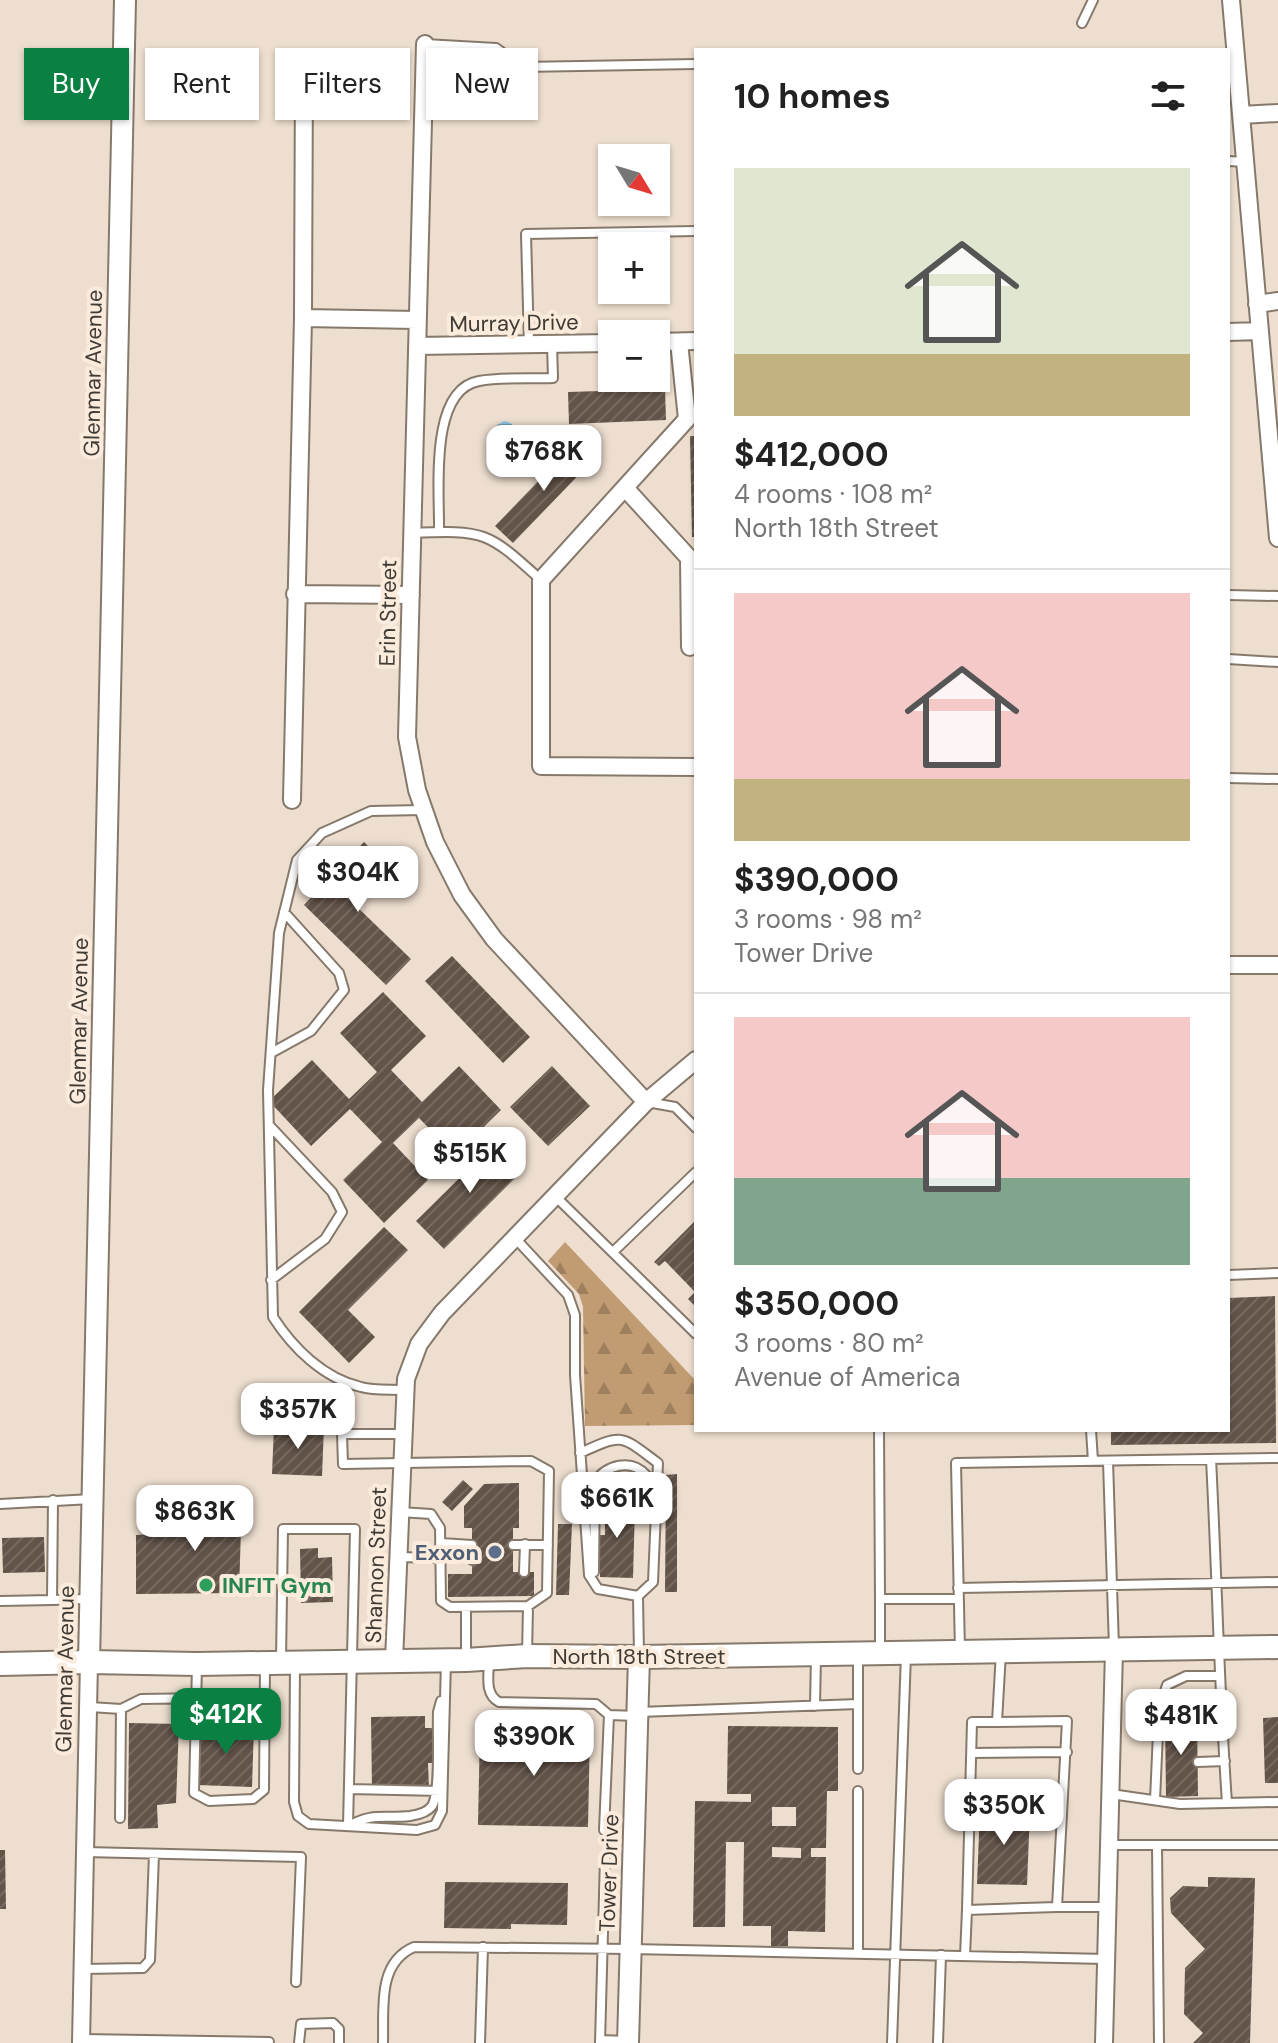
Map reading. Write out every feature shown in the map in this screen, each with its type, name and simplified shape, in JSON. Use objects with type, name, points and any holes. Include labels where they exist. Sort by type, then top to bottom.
[{"type":"main road","name":"North 18th Street","points":[[0,1664],[280,1663],[527,1656],[1278,1647]]},
{"type":"street","name":"Glenmar Avenue","points":[[81,2041],[125,0]]},
{"type":"street","points":[[1231,0],[1233,77],[1241,115],[1236,161],[1274,441],[1278,538]]},
{"type":"street","name":"Erin Street","points":[[425,44],[407,737],[423,810],[435,842],[462,895],[494,939],[646,1102]]},
{"type":"street","points":[[1241,115],[1278,113]]},
{"type":"street","points":[[292,800],[303,318],[304,120]]},
{"type":"street","points":[[1257,304],[1278,301]]},
{"type":"street","points":[[303,318],[417,320]]},
{"type":"street","points":[[1230,332],[1260,331]]},
{"type":"street","points":[[670,342],[694,341]]},
{"type":"street","points":[[679,342],[687,419],[541,580],[541,766],[694,767]]},
{"type":"street","name":"Murray Drive","points":[[417,346],[598,343]]},
{"type":"street","points":[[626,489],[693,558],[690,647]]},
{"type":"street","points":[[295,594],[411,595]]},
{"type":"street","points":[[1230,965],[1278,965]]},
{"type":"street","name":"Shannon Street","points":[[394,1661],[405,1390],[419,1344],[442,1313],[646,1102],[694,1062]]},
{"type":"street","points":[[1104,2043],[1114,1650]]},
{"type":"street","name":"Tower Drive","points":[[628,2042],[639,1657]]},
{"type":"lane","points":[[1082,23],[1093,0]]},
{"type":"lane","points":[[425,44],[496,48],[522,67],[694,64]]},
{"type":"lane","points":[[529,344],[526,234],[694,231]]},
{"type":"lane","points":[[439,532],[440,439],[445,415],[452,403],[459,392],[476,381],[553,378],[552,344]]},
{"type":"lane","points":[[412,533],[464,531],[484,535],[501,544],[541,580]]},
{"type":"lane","points":[[1230,595],[1278,596]]},
{"type":"lane","points":[[1230,659],[1278,662]]},
{"type":"lane","points":[[1230,778],[1278,779]]},
{"type":"lane","points":[[405,1390],[362,1388],[328,1375],[286,1336],[273,1317],[268,1125],[279,933],[297,860],[322,833],[371,811],[423,810]]},
{"type":"lane","points":[[271,1053],[311,1031],[344,990],[339,973],[284,912]]},
{"type":"lane","points":[[646,1102],[675,1107],[694,1126]]},
{"type":"lane","points":[[268,1125],[332,1192],[342,1212],[325,1239],[271,1280]]},
{"type":"lane","points":[[613,1252],[694,1174]]},
{"type":"lane","points":[[555,1196],[694,1332]]},
{"type":"lane","points":[[515,1238],[568,1295],[575,1315],[575,1375],[589,1575],[598,1589],[638,1596]]},
{"type":"lane","points":[[1230,1275],[1278,1273]]},
{"type":"lane","points":[[858,1769],[858,1704],[880,1599],[879,1432]]},
{"type":"lane","points":[[1091,1432],[1093,1461]]},
{"type":"lane","points":[[400,1512],[431,1514],[440,1528],[441,1601],[450,1607],[500,1601],[525,1603],[547,1593],[549,1471],[531,1461],[343,1464],[342,1434],[403,1434]]},
{"type":"lane","points":[[580,1453],[614,1438],[629,1442],[658,1463],[653,1582],[638,1596],[639,1657]]},
{"type":"lane","points":[[960,1652],[956,1463],[1278,1458]]},
{"type":"lane","points":[[1211,1459],[1217,1648],[1227,1803]]},
{"type":"lane","points":[[1108,1461],[1114,1650]]},
{"type":"lane","points":[[595,1584],[595,1482],[601,1472],[611,1466],[624,1465],[640,1470],[647,1476],[655,1493]]},
{"type":"lane","points":[[0,1504],[93,1498]]},
{"type":"lane","points":[[52,1600],[53,1500]]},
{"type":"lane","points":[[348,1826],[355,1529],[283,1529],[280,1663],[294,1802],[298,1816],[309,1824],[417,1830],[435,1825],[442,1811],[439,1791],[445,1690],[475,1597]]},
{"type":"lane","points":[[441,1543],[472,1545],[472,1560]]},
{"type":"lane","points":[[524,1572],[525,1544]]},
{"type":"lane","points":[[513,1545],[548,1545]]},
{"type":"lane","points":[[398,1557],[440,1558]]},
{"type":"lane","points":[[958,1588],[1278,1582]]},
{"type":"lane","points":[[0,1601],[90,1599]]},
{"type":"lane","points":[[880,1599],[958,1599]]},
{"type":"lane","points":[[525,1603],[527,1656]]},
{"type":"lane","points":[[997,1722],[1001,1651]]},
{"type":"lane","points":[[892,2043],[906,1653]]},
{"type":"lane","points":[[815,1706],[816,1654]]},
{"type":"lane","points":[[489,1659],[489,1692],[499,1702],[596,1704],[609,1715],[858,1704]]},
{"type":"lane","points":[[197,1664],[194,1793],[209,1801],[253,1799],[264,1790],[264,1697],[280,1663]]},
{"type":"lane","points":[[1155,1800],[1162,1765],[1159,1710],[1167,1685],[1186,1676],[1219,1676]]},
{"type":"lane","points":[[90,1707],[121,1709],[141,1699],[264,1697]]},
{"type":"lane","points":[[120,1818],[121,1709]]},
{"type":"lane","points":[[604,1830],[609,1715]]},
{"type":"lane","points":[[965,1956],[972,1722],[1067,1721],[1057,1907]]},
{"type":"lane","points":[[1197,1727],[1222,1727]]},
{"type":"lane","points":[[972,1753],[1067,1752]]},
{"type":"lane","points":[[1198,1762],[1225,1761]]},
{"type":"lane","points":[[349,1789],[439,1791]]},
{"type":"lane","points":[[348,1826],[365,1817],[422,1813],[431,1807],[439,1791]]},
{"type":"lane","points":[[858,1791],[858,1954]]},
{"type":"lane","points":[[1110,1794],[1180,1804],[1278,1802]]},
{"type":"lane","points":[[1109,1845],[1278,1845]]},
{"type":"lane","points":[[1157,1845],[1159,2043]]},
{"type":"lane","points":[[84,1852],[301,1857],[296,1982]]},
{"type":"lane","points":[[82,1969],[143,1968],[148,1964],[154,1854]]},
{"type":"lane","points":[[605,1858],[600,2042],[628,2042]]},
{"type":"lane","points":[[967,1910],[1107,1907]]},
{"type":"lane","points":[[383,2043],[386,1977],[399,1954],[414,1947],[1106,1959]]},
{"type":"lane","points":[[480,2043],[483,1947]]},
{"type":"lane","points":[[938,2043],[941,1955]]},
{"type":"lane","points":[[299,2043],[301,2024],[333,2023],[339,2029],[339,2043]]},
{"type":"lane","points":[[81,2041],[269,2042]]},
{"type":"green space","points":[[565,1242],[694,1379],[694,1425],[585,1426],[583,1307],[579,1294],[548,1261]]},
{"type":"water","points":[[504,421],[511,423],[516,432],[516,447],[511,451],[505,448],[504,438],[496,432],[497,425]]},
{"type":"building","points":[[568,392],[665,392],[666,420],[569,424]]},
{"type":"building","points":[[690,436],[694,436],[694,537]]},
{"type":"building","points":[[575,443],[593,460],[513,543],[495,526]]},
{"type":"building","points":[[364,842],[388,866],[353,903],[411,959],[386,985],[304,905]]},
{"type":"building","points":[[452,956],[530,1037],[503,1063],[425,981]]},
{"type":"building","points":[[383,992],[426,1036],[391,1070],[422,1102],[459,1066],[501,1110],[455,1155],[419,1118],[393,1143],[428,1180],[384,1223],[343,1180],[382,1142],[350,1109],[311,1146],[269,1101],[312,1060],[349,1099],[377,1072],[340,1033]]},
{"type":"building","points":[[552,1066],[590,1106],[548,1146],[510,1107]]},
{"type":"building","points":[[497,1141],[524,1169],[444,1249],[416,1221]]},
{"type":"building","points":[[694,1222],[694,1291],[665,1261],[659,1266],[654,1262]]},
{"type":"building","points":[[384,1227],[408,1250],[348,1310],[375,1337],[349,1363],[299,1312]]},
{"type":"building","points":[[1275,1296],[1276,1443],[1111,1445],[1111,1432],[1230,1432],[1230,1298]]},
{"type":"building","points":[[274,1426],[324,1427],[322,1476],[272,1474]]},
{"type":"building","points":[[677,1474],[677,1592],[665,1592],[666,1475]]},
{"type":"building","points":[[463,1480],[473,1489],[452,1511],[442,1502]]},
{"type":"building","points":[[519,1483],[519,1528],[513,1528],[513,1572],[534,1572],[534,1596],[448,1597],[448,1574],[472,1574],[472,1528],[464,1528],[464,1506],[484,1484]]},
{"type":"building","points":[[242,1496],[239,1593],[136,1594],[136,1535],[193,1533],[192,1498]]},
{"type":"building","points":[[605,1496],[624,1496],[624,1507],[635,1507],[633,1578],[600,1577],[600,1551],[595,1551],[595,1535],[605,1535]]},
{"type":"building","points":[[558,1524],[572,1524],[569,1595],[556,1595]]},
{"type":"building","points":[[44,1537],[45,1572],[3,1573],[2,1538]]},
{"type":"building","points":[[318,1548],[318,1558],[332,1557],[333,1602],[301,1603],[300,1549]]},
{"type":"building","points":[[425,1716],[425,1728],[433,1728],[433,1763],[428,1763],[429,1787],[372,1788],[371,1717]]},
{"type":"building","points":[[1165,1717],[1197,1717],[1198,1796],[1166,1797]]},
{"type":"building","points":[[1278,1717],[1278,1783],[1265,1783],[1263,1718]]},
{"type":"building","points":[[129,1723],[179,1724],[176,1803],[157,1805],[158,1828],[128,1829]]},
{"type":"building","points":[[199,1725],[254,1726],[252,1787],[197,1785]]},
{"type":"building","points":[[728,1726],[838,1727],[838,1791],[827,1791],[826,1848],[811,1848],[811,1857],[826,1857],[825,1932],[788,1931],[788,1946],[771,1946],[771,1926],[743,1926],[744,1842],[726,1842],[725,1927],[693,1927],[695,1801],[751,1802],[751,1794],[727,1794]],"holes":[[[772,1807],[796,1807],[796,1826],[772,1826]],[[772,1847],[801,1848],[801,1858],[772,1857]]]},
{"type":"building","points":[[480,1729],[590,1731],[588,1827],[478,1825]]},
{"type":"building","points":[[980,1809],[1030,1810],[1027,1885],[977,1884]]},
{"type":"building","points":[[0,1850],[5,1850],[6,1909],[0,1909]]},
{"type":"building","points":[[1208,1877],[1255,1878],[1250,2043],[1193,2043],[1203,2033],[1184,2014],[1185,1968],[1205,1949],[1171,1913],[1170,1898],[1183,1886],[1208,1887]]},
{"type":"building","points":[[445,1882],[568,1883],[567,1925],[511,1924],[511,1929],[444,1928]]},
{"type":"place","name":"Exxon","points":[[495,1552]]},
{"type":"place","name":"INFIT Gym","points":[[206,1585]]}]
